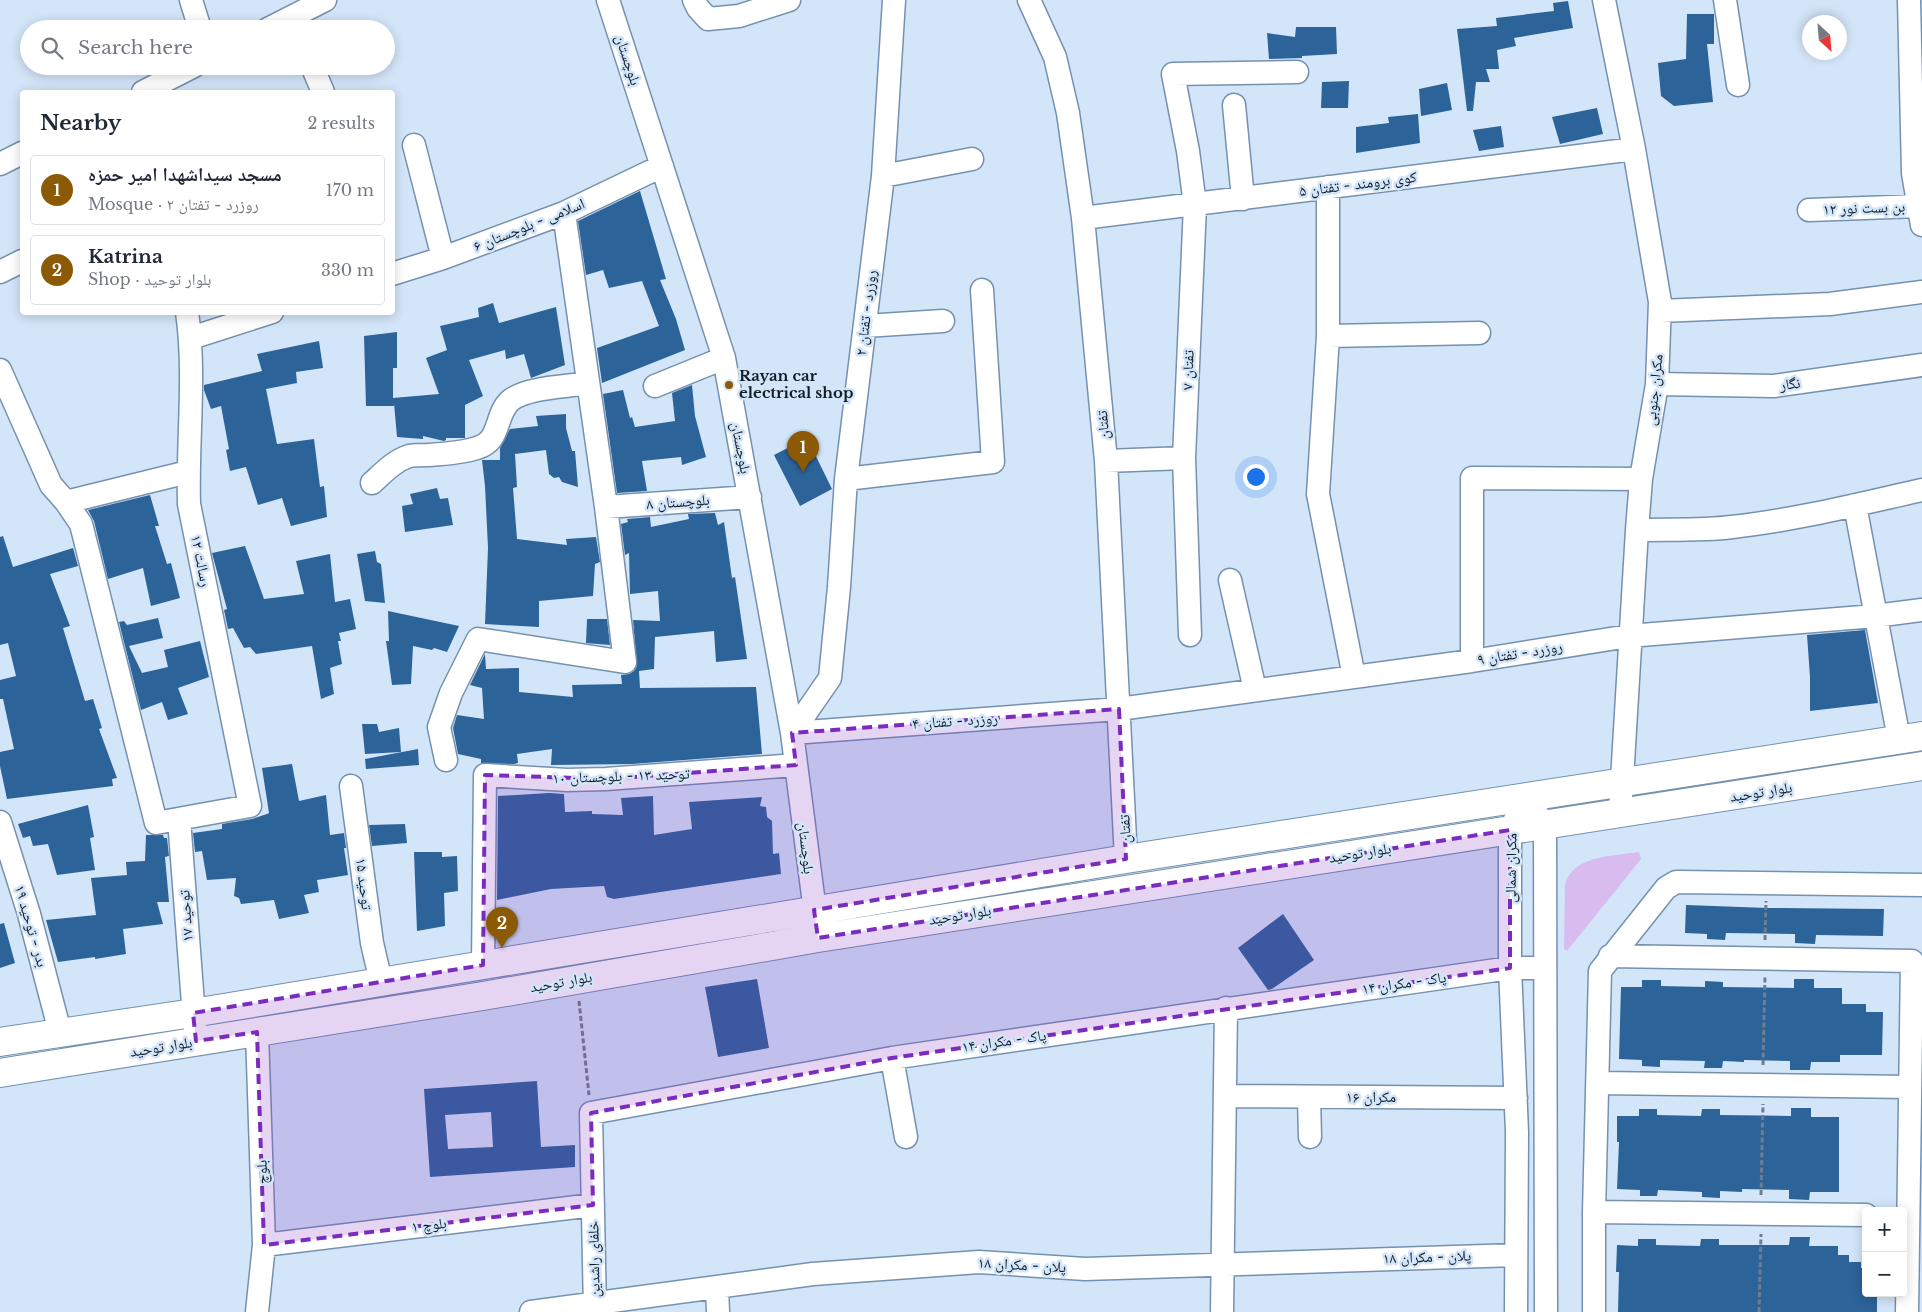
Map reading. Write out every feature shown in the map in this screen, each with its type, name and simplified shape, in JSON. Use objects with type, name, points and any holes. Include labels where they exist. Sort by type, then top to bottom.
[{"type":"main road","name":"بلوار توحید","points":[[0,1042],[381,982],[1126,859],[1911,738]]},
{"type":"main road","name":"بلوار توحید","points":[[0,1074],[818,938],[1922,766]]},
{"type":"street","points":[[191,0],[197,20]]},
{"type":"street","points":[[298,20],[325,0]]},
{"type":"street","name":"بلوچستان","points":[[608,0],[724,358],[792,733],[818,938]]},
{"type":"street","points":[[694,0],[698,8],[708,19],[739,16],[789,0]]},
{"type":"street","name":"روزرد - تفتان ۲","points":[[792,733],[830,678],[839,586],[846,479],[883,176],[894,0]]},
{"type":"street","name":"تفتان","points":[[1029,0],[1055,57],[1068,113],[1083,218],[1106,461],[1126,859]]},
{"type":"street","name":"مکران جنوبی","points":[[1604,0],[1634,149],[1660,302],[1657,384],[1641,479],[1637,530],[1620,813]]},
{"type":"street","points":[[1725,0],[1738,84]]},
{"type":"street","points":[[1909,0],[1916,33],[1916,108],[1913,173],[1920,216]]},
{"type":"street","name":"تفتان ۷","points":[[1190,634],[1184,458],[1195,205],[1188,151],[1174,74],[1297,72]]},
{"type":"street","points":[[147,90],[176,75]]},
{"type":"street","points":[[316,75],[322,90]]},
{"type":"street","points":[[1234,104],[1243,198]]},
{"type":"street","points":[[414,145],[443,258]]},
{"type":"street","name":"کوی برومند - تفتان ۵","points":[[1083,218],[1634,149]]},
{"type":"street","points":[[0,164],[20,154]]},
{"type":"street","points":[[883,176],[972,159]]},
{"type":"street","name":"اسلامی - بلوچستان ۶","points":[[395,273],[443,258],[564,213],[662,166]]},
{"type":"street","points":[[1328,187],[1328,336],[1318,494],[1354,677]]},
{"type":"street","name":"بن بست نور ۱۲","points":[[1809,210],[1920,216]]},
{"type":"street","points":[[446,760],[439,727],[451,693],[478,639],[625,662],[606,507],[564,213]]},
{"type":"street","points":[[0,272],[20,262]]},
{"type":"street","points":[[846,479],[993,462],[982,290]]},
{"type":"street","points":[[1660,310],[1830,304],[1922,292]]},
{"type":"street","name":"رسالت ۱۲","points":[[179,819],[250,806],[189,504],[191,338],[187,315]]},
{"type":"street","points":[[191,338],[263,315]]},
{"type":"street","points":[[865,326],[943,321]]},
{"type":"street","points":[[1328,336],[1479,333]]},
{"type":"street","points":[[656,386],[724,358]]},
{"type":"street","name":"نگار","points":[[1657,384],[1774,386],[1922,365]]},
{"type":"street","points":[[0,370],[51,485],[66,502],[81,524],[156,823],[179,819]]},
{"type":"street","points":[[372,483],[386,469],[410,456],[440,454],[478,448],[488,442],[495,434],[499,418],[509,402],[523,393],[588,384]]},
{"type":"street","points":[[1106,461],[1184,458]]},
{"type":"street","points":[[66,502],[188,472]]},
{"type":"street","points":[[1472,661],[1472,478],[1641,479]]},
{"type":"street","points":[[1637,530],[1729,527],[1810,515],[1922,490]]},
{"type":"street","name":"بلوچستان ۸","points":[[606,507],[750,497]]},
{"type":"street","points":[[1855,505],[1875,616],[1911,738]]},
{"type":"street","points":[[1230,580],[1255,690]]},
{"type":"street","name":"روزرد - تفتان ۹","points":[[1119,709],[1472,661],[1630,636],[1875,616],[1922,610]]},
{"type":"street","name":"روزرد - تفتان ۴","points":[[792,733],[1119,709]]},
{"type":"street","name":"توحید ۱۳ - بلوچستان ۱۰","points":[[483,965],[485,775],[567,780],[606,779],[796,765]]},
{"type":"street","name":"توحید ۱۵","points":[[351,786],[372,943],[381,982]]},
{"type":"street","points":[[1526,798],[1545,825],[1546,1312]]},
{"type":"street","name":"مکران شمالی","points":[[1516,1312],[1516,1098],[1510,968],[1510,830],[1526,798]]},
{"type":"street","name":"توحید ۱۷","points":[[179,819],[196,1041]]},
{"type":"street","name":"بدر - توحید ۱۹","points":[[0,822],[28,914],[60,1032]]},
{"type":"street","points":[[1594,1312],[1598,990],[1600,971],[1610,956],[1666,888],[1676,882],[1922,885]]},
{"type":"street","points":[[1610,956],[1912,961],[1906,1207]]},
{"type":"street","name":"پاک - مکران ۱۴","points":[[591,1112],[892,1058],[1510,968],[1545,968]]},
{"type":"street","points":[[1222,1312],[1226,1008]]},
{"type":"street","name":"بلوچ","points":[[256,1312],[264,1245],[257,1032]]},
{"type":"street","points":[[892,1058],[906,1137]]},
{"type":"street","points":[[1598,1083],[1910,1087]]},
{"type":"street","name":"مکران ۱۶","points":[[1225,1096],[1516,1098]]},
{"type":"street","points":[[1308,1097],[1310,1137]]},
{"type":"street","points":[[591,1112],[593,1205]]},
{"type":"street","name":"بلوچ ۱","points":[[264,1245],[593,1205]]},
{"type":"street","name":"خلفای راشدین","points":[[593,1205],[595,1308]]},
{"type":"street","points":[[1594,1212],[1862,1215]]},
{"type":"street","points":[[1906,1252],[1907,1312]]},
{"type":"street","name":"پلان - مکران ۱۸","points":[[530,1312],[595,1308],[717,1287],[813,1274],[979,1262],[1085,1268],[1516,1254]]},
{"type":"street","points":[[717,1287],[718,1312]]},
{"type":"path","points":[[577,979],[591,1112]]},
{"type":"highlighted area","points":[[1119,709],[1126,859],[814,910],[818,938],[1510,830],[1510,968],[892,1058],[591,1113],[593,1205],[264,1245],[257,1032],[196,1041],[193,1013],[483,965],[485,775],[606,779],[796,765],[792,733]]},
{"type":"shaded area","points":[[1639,852],[1641,859],[1567,951],[1564,949],[1565,885],[1569,875],[1585,862],[1606,856]]},
{"type":"building","points":[[1568,1],[1573,28],[1514,38],[1516,46],[1497,50],[1499,69],[1486,69],[1490,82],[1476,82],[1473,111],[1467,111],[1457,29],[1497,26],[1496,18],[1554,11],[1553,3]]},
{"type":"building","points":[[1687,14],[1714,14],[1714,44],[1707,44],[1713,102],[1674,106],[1661,96],[1658,63],[1686,59]]},
{"type":"building","points":[[1296,27],[1336,27],[1337,54],[1269,59],[1267,33],[1295,37]]},
{"type":"building","points":[[1349,81],[1348,108],[1321,108],[1322,82]]},
{"type":"building","points":[[1447,83],[1452,110],[1421,116],[1419,89]]},
{"type":"building","points":[[1597,108],[1603,134],[1560,144],[1552,117]]},
{"type":"building","points":[[1418,114],[1420,143],[1356,153],[1356,127],[1389,123],[1388,117]]},
{"type":"building","points":[[1501,126],[1504,147],[1479,151],[1473,130]]},
{"type":"building","points":[[640,191],[666,279],[660,280],[676,319],[685,350],[602,383],[597,348],[659,326],[642,281],[609,288],[603,270],[586,275],[578,221]]},
{"type":"building","points":[[493,303],[499,323],[556,307],[565,365],[531,378],[524,354],[506,359],[505,350],[469,360],[483,396],[465,405],[465,438],[446,438],[444,441],[423,436],[423,439],[397,437],[394,403],[394,406],[366,406],[364,336],[397,332],[397,368],[393,368],[393,398],[439,394],[426,358],[447,350],[440,326],[479,317],[478,308]]},
{"type":"building","points":[[319,341],[323,368],[296,372],[297,383],[266,389],[277,444],[314,439],[320,487],[324,486],[327,517],[291,526],[282,498],[258,505],[246,467],[230,471],[226,450],[229,449],[221,406],[211,409],[204,385],[262,371],[257,354]]},
{"type":"building","points":[[692,385],[695,416],[706,457],[682,465],[681,457],[642,461],[647,491],[617,493],[603,394],[623,390],[630,418],[632,417],[635,427],[675,421],[672,393]]},
{"type":"building","points":[[566,414],[566,428],[572,451],[575,451],[578,487],[562,482],[559,477],[554,478],[549,474],[546,450],[515,454],[517,487],[513,488],[517,539],[567,545],[566,539],[596,537],[600,562],[595,564],[593,596],[539,601],[539,627],[485,624],[488,548],[482,460],[500,460],[500,448],[510,429],[538,426],[536,416]]},
{"type":"building","points":[[807,438],[832,489],[800,506],[774,455]]},
{"type":"building","points":[[437,488],[440,499],[448,498],[453,525],[405,532],[402,506],[413,504],[410,494]]},
{"type":"building","points":[[150,495],[159,526],[155,526],[167,564],[171,563],[180,598],[151,606],[143,568],[108,579],[94,521],[88,510]]},
{"type":"building","points":[[715,513],[718,525],[724,522],[732,578],[735,577],[747,659],[716,662],[714,631],[655,637],[654,669],[639,671],[640,688],[756,687],[762,754],[632,764],[551,765],[552,749],[517,754],[518,763],[514,764],[481,763],[481,759],[458,754],[453,728],[457,715],[484,719],[482,688],[470,685],[485,654],[486,669],[519,668],[519,692],[573,697],[572,685],[622,684],[621,675],[629,674],[637,666],[633,620],[660,621],[658,591],[630,594],[629,553],[625,555],[621,524],[628,522],[627,519],[650,517],[651,527],[689,519],[688,514]]},
{"type":"building","points":[[3,536],[13,567],[73,548],[78,566],[50,574],[70,626],[63,628],[85,701],[93,699],[102,728],[99,729],[117,778],[112,779],[113,786],[7,799],[0,766],[0,752],[14,749],[3,699],[0,699],[0,680],[16,676],[8,643],[0,645],[0,537]]},
{"type":"building","points":[[245,546],[264,599],[304,594],[296,561],[330,554],[335,602],[350,599],[356,629],[339,633],[341,641],[338,641],[342,664],[330,668],[334,694],[321,699],[312,646],[256,654],[250,647],[244,648],[233,628],[228,629],[224,610],[227,609],[212,553]]},
{"type":"building","points":[[375,551],[377,562],[381,564],[385,603],[365,601],[357,554]]},
{"type":"building","points":[[388,611],[459,626],[447,652],[434,648],[432,650],[413,646],[411,684],[392,685],[386,641],[389,641]]},
{"type":"building","points":[[158,618],[163,638],[129,646],[142,673],[168,667],[164,650],[200,641],[209,677],[178,688],[188,714],[168,720],[162,702],[141,710],[119,622],[124,621],[127,625]]},
{"type":"building","points":[[587,619],[607,619],[610,645],[586,643]]},
{"type":"building","points":[[1865,630],[1878,703],[1810,711],[1807,635]]},
{"type":"building","points":[[362,724],[377,724],[379,732],[399,728],[401,752],[365,754]]},
{"type":"building","points":[[418,749],[419,765],[366,769],[365,759]]},
{"type":"building","points":[[292,764],[299,801],[326,795],[330,835],[344,833],[348,875],[317,880],[319,892],[304,895],[309,913],[279,919],[274,900],[241,904],[239,898],[234,896],[236,878],[207,880],[202,851],[195,852],[193,833],[222,829],[222,824],[252,819],[269,813],[262,768]]},
{"type":"building","points":[[564,794],[565,812],[592,811],[592,814],[623,815],[621,798],[653,796],[654,835],[692,829],[689,802],[762,797],[760,806],[766,807],[767,817],[772,821],[773,854],[779,853],[781,874],[614,899],[607,897],[604,886],[551,889],[497,900],[498,796]]},
{"type":"building","points":[[88,805],[94,837],[90,838],[95,870],[57,875],[48,844],[33,846],[30,836],[23,838],[18,824]]},
{"type":"building","points":[[405,824],[407,843],[372,846],[369,825]]},
{"type":"building","points":[[146,835],[163,835],[164,838],[167,838],[169,856],[165,857],[169,902],[157,902],[163,924],[123,929],[126,954],[58,962],[46,920],[96,915],[91,878],[127,875],[126,862],[145,861]]},
{"type":"building","points":[[414,852],[442,852],[442,857],[457,856],[458,891],[444,893],[445,926],[417,931]]},
{"type":"building","points":[[1686,905],[1884,909],[1883,936],[1816,935],[1815,944],[1795,943],[1795,934],[1726,933],[1725,940],[1707,939],[1707,934],[1685,933]]},
{"type":"building","points":[[1283,914],[1314,960],[1268,990],[1238,948]]},
{"type":"building","points":[[4,923],[15,963],[0,968],[0,924]]},
{"type":"building","points":[[757,979],[769,1048],[718,1057],[705,987]]},
{"type":"building","points":[[1794,979],[1814,979],[1814,988],[1842,988],[1842,1004],[1866,1004],[1866,1012],[1883,1012],[1882,1055],[1840,1055],[1840,1062],[1811,1062],[1810,1070],[1790,1070],[1790,1061],[1723,1061],[1722,1068],[1704,1068],[1705,1061],[1660,1060],[1660,1067],[1642,1066],[1642,1060],[1619,1059],[1621,987],[1642,987],[1642,980],[1661,980],[1661,986],[1705,987],[1705,981],[1723,982],[1723,987],[1794,988]]},
{"type":"building","points":[[537,1081],[541,1147],[575,1145],[575,1167],[430,1177],[424,1089]],"holes":[[[491,1112],[493,1147],[448,1149],[445,1115]]]},
{"type":"building","points":[[1791,1108],[1811,1108],[1811,1117],[1839,1117],[1839,1192],[1810,1192],[1809,1200],[1789,1199],[1789,1190],[1742,1189],[1742,1192],[1720,1191],[1720,1198],[1702,1197],[1702,1192],[1658,1190],[1657,1196],[1640,1196],[1640,1190],[1617,1189],[1619,1142],[1617,1142],[1617,1116],[1639,1116],[1639,1109],[1657,1109],[1657,1115],[1701,1116],[1702,1109],[1720,1109],[1720,1115],[1791,1116]]},
{"type":"building","points":[[1790,1237],[1810,1237],[1809,1246],[1838,1246],[1838,1255],[1849,1255],[1849,1262],[1861,1262],[1862,1297],[1877,1297],[1877,1312],[1618,1312],[1619,1272],[1616,1272],[1617,1245],[1638,1246],[1638,1239],[1656,1239],[1656,1245],[1700,1246],[1701,1239],[1719,1239],[1719,1245],[1789,1245]]},
{"type":"place","name":"Rayan car electrical shop","points":[[729,385]]},
{"type":"place","name":"مسجد سیداشهدا امیر حمزه","points":[[803,472]]},
{"type":"place","name":"Katrina","points":[[502,948]]}]
